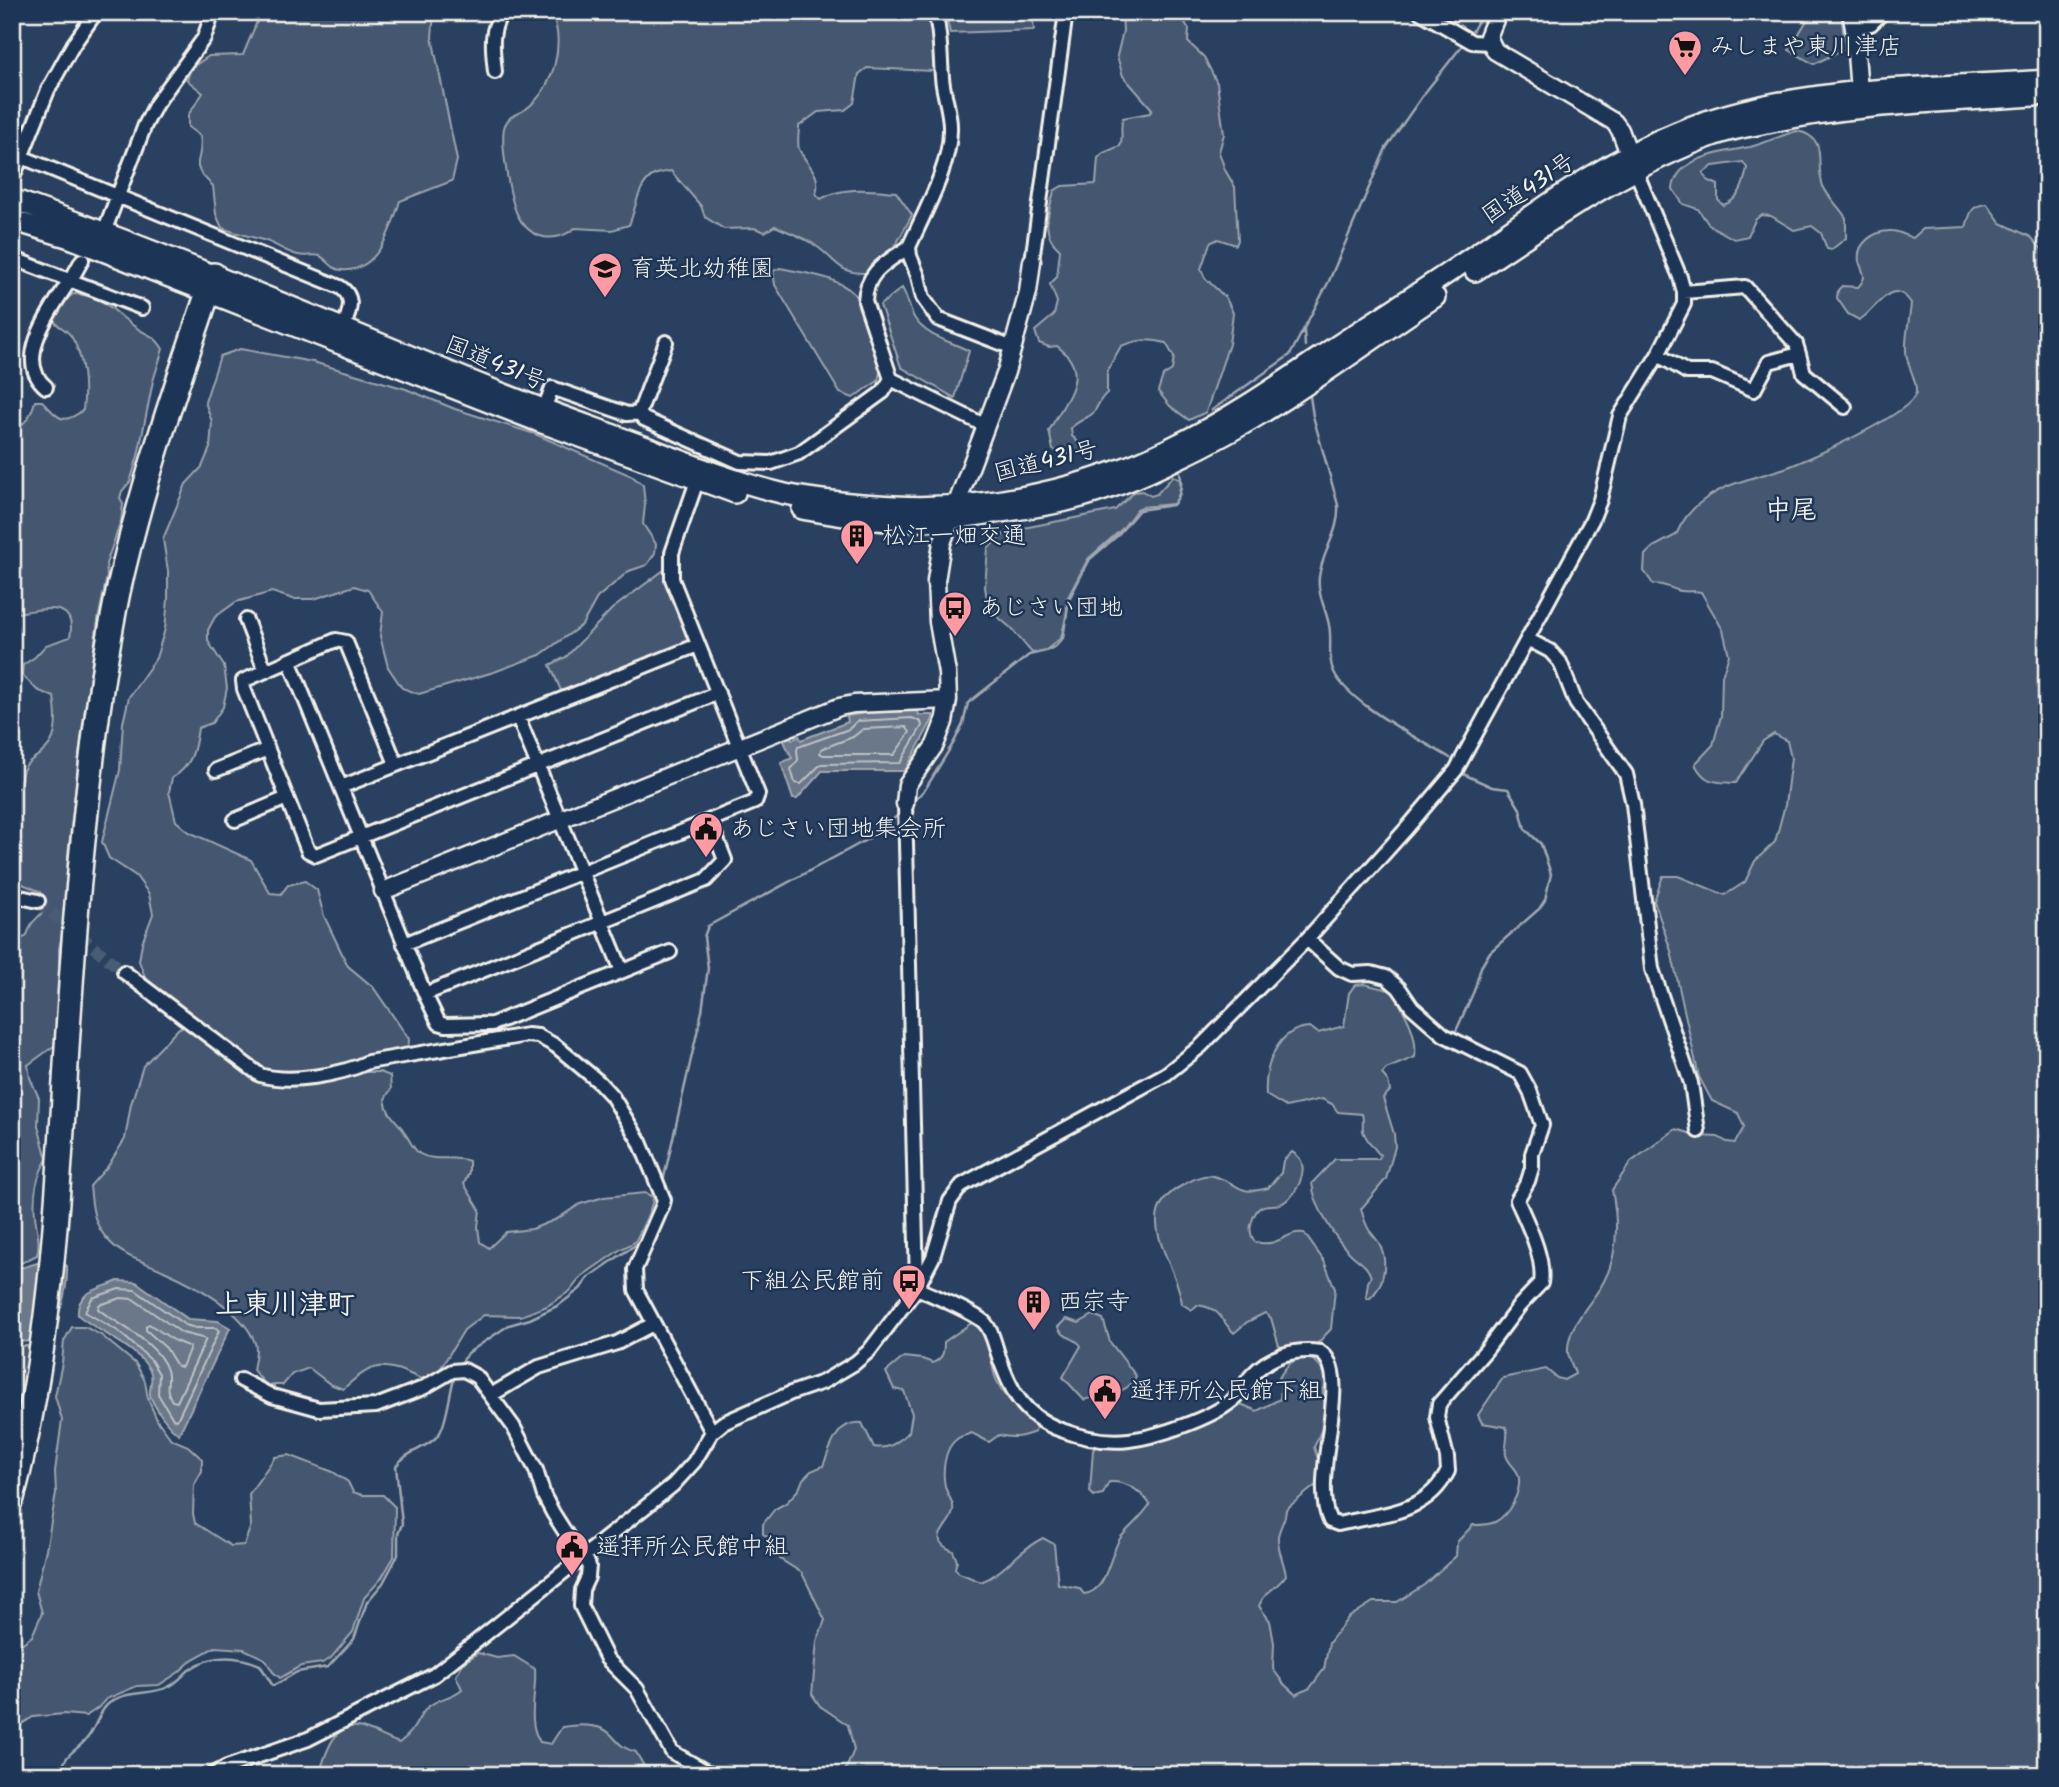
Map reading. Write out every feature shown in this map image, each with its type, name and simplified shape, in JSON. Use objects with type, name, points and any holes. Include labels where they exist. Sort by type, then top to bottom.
[{"type":"highway","name":"国道431号","points":[[12,198],[537,421],[697,481],[745,497],[847,517],[892,521],[1071,500],[1109,488],[1181,458],[1281,400],[1552,220],[1633,162],[1718,133],[1860,100],[2047,80]]},
{"type":"highway","name":"国道431号","points":[[1860,100],[2047,95]]},
{"type":"highway","name":"国道431号","points":[[12,220],[211,283],[343,330],[702,468],[789,495],[954,512]]},
{"type":"highway","points":[[12,1498],[31,1419],[55,1243],[80,875],[104,674],[134,524],[211,283]]},
{"type":"street","points":[[12,180],[17,155],[48,90],[96,12]]},
{"type":"street","points":[[107,224],[145,125],[156,104],[204,38],[213,12]]},
{"type":"street","points":[[495,72],[492,34],[502,12]]},
{"type":"street","points":[[935,12],[941,42],[941,73],[951,128],[950,140],[943,167],[909,247],[910,256],[923,298],[937,319],[1013,348]]},
{"type":"street","points":[[917,1288],[905,810],[907,785],[935,745],[944,722],[948,700],[947,673],[938,622],[936,581],[942,543],[1013,348],[1028,292],[1066,12]]},
{"type":"street","points":[[1420,12],[1467,39],[1490,43]]},
{"type":"street","points":[[212,1775],[227,1767],[308,1739],[434,1675],[673,1485],[694,1462],[712,1432],[723,1423],[823,1382],[855,1363],[880,1338],[917,1288],[933,1257],[950,1201],[962,1185],[1166,1074],[1201,1046],[1373,868],[1456,769],[1592,520],[1600,499],[1620,416],[1682,310],[1684,292],[1620,130],[1614,122],[1494,51],[1488,37],[1498,12]]},
{"type":"street","points":[[1860,100],[1853,20],[1871,24],[1883,12]]},
{"type":"street","points":[[17,155],[340,287],[349,295],[351,301],[343,330]]},
{"type":"street","points":[[909,247],[869,279],[865,289],[865,301],[891,379],[986,426]]},
{"type":"street","points":[[12,258],[142,308]]},
{"type":"street","points":[[46,387],[34,375],[33,357],[39,328],[82,260]]},
{"type":"street","points":[[1684,292],[1745,287],[1796,344],[1804,373],[1845,407]]},
{"type":"street","points":[[639,413],[666,342]]},
{"type":"street","points":[[1658,355],[1687,372],[1712,372],[1754,390],[1769,362],[1799,354]]},
{"type":"street","points":[[639,413],[644,419],[728,458],[751,464],[771,463],[799,453],[883,392],[891,379]]},
{"type":"street","points":[[544,409],[552,388],[627,415],[639,413]]},
{"type":"street","points":[[404,944],[755,802],[758,794],[672,579],[672,553],[697,481]]},
{"type":"street","points":[[246,620],[265,670]]},
{"type":"street","points":[[1527,639],[1550,651],[1560,662],[1576,703],[1626,774],[1636,828],[1652,969],[1691,1083],[1698,1131]]},
{"type":"street","points":[[397,764],[346,642],[336,640],[246,679],[243,685],[308,851],[316,855],[718,693]]},
{"type":"street","points":[[341,788],[698,645]]},
{"type":"street","points":[[289,660],[435,1019],[442,1025],[486,1026],[670,952]]},
{"type":"street","points":[[383,891],[839,707],[948,700]]},
{"type":"street","points":[[518,717],[622,971]]},
{"type":"street","points":[[216,770],[268,749]]},
{"type":"street","points":[[235,820],[287,798]]},
{"type":"street","points":[[425,994],[706,880],[725,860],[710,821]]},
{"type":"street","points":[[12,895],[38,901]]},
{"type":"street","points":[[917,1288],[984,1322],[992,1335],[1002,1367],[1019,1402],[1030,1413],[1059,1429],[1094,1439],[1131,1440],[1216,1413],[1236,1399],[1251,1375],[1266,1363],[1296,1352],[1320,1352],[1331,1361],[1335,1383],[1323,1483],[1325,1507],[1330,1521],[1338,1524],[1399,1512],[1415,1506],[1428,1495],[1448,1471],[1437,1417],[1438,1404],[1541,1283],[1542,1271],[1531,1231],[1517,1200],[1532,1168],[1532,1154],[1541,1132],[1540,1117],[1520,1073],[1444,1035],[1412,1007],[1399,988],[1386,977],[1371,973],[1352,974],[1339,968],[1307,939]]},
{"type":"street","points":[[124,972],[260,1075],[268,1077],[282,1079],[350,1071],[368,1062],[508,1037],[538,1036],[561,1050],[612,1096],[640,1142],[660,1192],[662,1207],[635,1269],[636,1290],[712,1432]]},
{"type":"street","points":[[491,1395],[539,1367],[617,1343],[653,1324]]},
{"type":"street","points":[[241,1380],[272,1396],[319,1409],[376,1406],[409,1394],[456,1370],[468,1371],[477,1377],[522,1442],[553,1513],[589,1566],[588,1577],[582,1590],[581,1606],[607,1659],[637,1689],[672,1752],[712,1775]]},
{"type":"shaded area","points":[[261,12],[434,12],[432,37],[457,160],[452,181],[400,201],[388,235],[381,246],[365,264],[354,269],[339,270],[320,256],[294,254],[269,242],[222,228],[216,214],[213,186],[198,166],[200,136],[188,127],[188,115],[203,93],[187,80],[191,68],[209,56],[243,55]]},
{"type":"shaded area","points":[[551,12],[927,12],[935,45],[937,66],[933,71],[867,68],[859,74],[854,103],[845,110],[818,112],[799,126],[799,149],[815,175],[816,194],[821,199],[848,191],[896,192],[912,215],[897,243],[867,273],[849,271],[811,243],[775,226],[765,232],[754,228],[724,229],[705,217],[701,206],[671,171],[654,175],[644,184],[629,225],[612,230],[575,228],[554,237],[533,233],[521,221],[514,206],[503,143],[505,125],[509,119],[536,100],[555,64],[557,37]]},
{"type":"shaded area","points":[[945,12],[1032,12],[1034,30],[950,33]]},
{"type":"shaded area","points":[[1122,12],[1178,12],[1189,29],[1188,42],[1204,57],[1217,83],[1224,134],[1219,152],[1235,187],[1238,240],[1236,245],[1218,239],[1210,243],[1201,269],[1205,278],[1226,298],[1233,313],[1229,344],[1206,412],[1189,420],[1170,406],[1158,391],[1163,376],[1172,370],[1174,357],[1166,343],[1149,340],[1127,344],[1121,346],[1107,371],[1107,393],[1092,414],[1071,428],[1072,436],[1082,446],[1082,452],[1069,454],[1053,450],[1049,431],[1068,398],[1075,377],[1073,367],[1068,356],[1057,346],[1049,347],[1039,343],[1035,331],[1054,315],[1057,302],[1050,284],[1057,277],[1060,250],[1050,237],[1047,223],[1054,191],[1062,186],[1096,184],[1098,158],[1120,146],[1123,118],[1150,113],[1152,109],[1123,76],[1117,56],[1123,31]]},
{"type":"shaded area","points":[[1812,12],[1841,12],[1845,49],[1814,64],[1789,50]]},
{"type":"shaded area","points":[[1797,131],[1814,139],[1819,153],[1823,186],[1846,218],[1846,238],[1831,250],[1827,249],[1821,233],[1812,226],[1794,230],[1771,216],[1761,215],[1755,220],[1748,236],[1734,239],[1709,225],[1698,209],[1683,204],[1673,189],[1676,178],[1692,163]],"holes":[[[1743,162],[1747,168],[1743,185],[1737,195],[1723,205],[1718,200],[1718,185],[1707,180],[1703,173],[1713,166]]]},
{"type":"shaded area","points":[[1987,204],[2001,223],[2031,237],[2047,255],[2047,1775],[850,1775],[846,1769],[854,1750],[848,1725],[820,1706],[812,1694],[817,1641],[825,1620],[802,1573],[780,1559],[771,1539],[763,1534],[763,1524],[775,1509],[786,1503],[799,1489],[803,1479],[811,1471],[823,1466],[836,1436],[846,1426],[862,1423],[874,1447],[880,1448],[893,1444],[909,1432],[912,1414],[904,1391],[894,1389],[886,1372],[904,1357],[933,1363],[942,1355],[944,1342],[970,1324],[975,1323],[985,1335],[996,1379],[1003,1393],[1036,1425],[1035,1432],[1022,1436],[999,1435],[989,1442],[972,1433],[953,1443],[947,1454],[944,1474],[953,1513],[942,1531],[940,1541],[953,1551],[957,1561],[955,1568],[959,1573],[981,1582],[1043,1538],[1054,1544],[1058,1584],[1079,1588],[1084,1594],[1098,1587],[1121,1537],[1150,1504],[1137,1491],[1121,1483],[1109,1482],[1103,1494],[1094,1496],[1090,1492],[1093,1450],[1098,1444],[1178,1431],[1217,1418],[1236,1402],[1257,1411],[1280,1399],[1279,1378],[1292,1362],[1305,1358],[1318,1364],[1328,1382],[1323,1390],[1325,1410],[1321,1431],[1314,1447],[1319,1462],[1316,1485],[1286,1509],[1278,1541],[1286,1575],[1259,1606],[1270,1621],[1274,1643],[1273,1669],[1296,1695],[1310,1688],[1324,1669],[1329,1643],[1348,1618],[1373,1602],[1397,1602],[1424,1585],[1456,1556],[1457,1542],[1473,1525],[1495,1522],[1510,1508],[1517,1494],[1519,1480],[1506,1455],[1506,1427],[1482,1423],[1478,1415],[1503,1378],[1546,1369],[1564,1380],[1575,1374],[1568,1353],[1571,1333],[1604,1281],[1615,1248],[1616,1225],[1612,1190],[1631,1162],[1676,1129],[1735,1143],[1744,1127],[1738,1113],[1712,1101],[1699,1077],[1671,951],[1654,901],[1663,876],[1678,876],[1725,895],[1745,882],[1755,861],[1775,842],[1785,805],[1791,758],[1787,741],[1774,734],[1763,741],[1736,783],[1712,781],[1699,771],[1695,764],[1713,745],[1721,716],[1722,676],[1729,655],[1723,630],[1701,592],[1680,591],[1653,584],[1644,571],[1645,555],[1653,547],[1676,535],[1691,511],[1714,493],[1733,484],[1797,464],[1880,423],[1911,401],[1916,387],[1906,356],[1906,345],[1911,303],[1904,295],[1890,293],[1859,320],[1848,314],[1837,298],[1838,290],[1842,286],[1858,287],[1862,283],[1864,275],[1859,261],[1860,249],[1873,235],[1892,231],[1913,238],[1923,229],[1966,227],[1974,208]]},
{"type":"shaded area","points":[[780,268],[835,281],[845,286],[860,301],[881,368],[878,381],[853,398],[840,393],[775,285],[773,271]]},
{"type":"shaded area","points":[[902,288],[913,315],[926,331],[969,351],[955,398],[901,367],[880,305]]},
{"type":"shaded area","points":[[73,294],[100,300],[153,337],[163,349],[153,381],[138,456],[130,482],[120,498],[123,504],[121,521],[106,564],[107,576],[83,723],[68,855],[67,908],[59,949],[60,1018],[54,1046],[28,1065],[30,1078],[39,1098],[38,1126],[47,1159],[40,1172],[35,1193],[38,1250],[37,1255],[21,1263],[12,1263],[12,935],[18,939],[26,937],[32,923],[43,912],[41,892],[16,881],[12,882],[12,791],[20,787],[21,776],[27,764],[51,742],[56,720],[54,697],[37,690],[22,675],[23,665],[46,645],[70,637],[71,624],[62,611],[53,609],[12,614],[12,431],[27,419],[35,401],[42,401],[55,415],[64,419],[83,410],[84,382],[79,353],[71,336],[54,321],[56,308]]},
{"type":"shaded area","points":[[240,349],[313,362],[406,389],[455,409],[535,434],[632,476],[643,485],[643,524],[656,544],[655,553],[647,565],[629,571],[597,598],[582,625],[540,655],[419,694],[402,688],[388,667],[380,636],[383,612],[368,590],[354,586],[314,599],[293,599],[272,592],[236,602],[215,617],[208,630],[208,641],[224,666],[227,688],[223,707],[212,723],[198,728],[188,763],[172,778],[169,792],[176,821],[189,832],[251,860],[270,893],[281,894],[288,885],[305,881],[317,890],[324,916],[348,966],[373,987],[409,1039],[408,1050],[348,1068],[282,1076],[261,1071],[157,990],[145,977],[139,961],[142,943],[153,914],[149,894],[136,876],[109,858],[102,842],[120,770],[123,723],[129,697],[156,658],[165,629],[168,571],[163,539],[186,484],[202,467],[210,448],[212,422],[205,402],[220,356]]},
{"type":"shaded area","points":[[1173,476],[1180,480],[1175,502],[1137,509],[1122,529],[1088,559],[1067,599],[1067,613],[1061,638],[1046,650],[1032,653],[1011,628],[993,613],[987,600],[985,587],[988,548],[1008,531],[1115,510],[1134,492],[1142,491],[1151,496],[1157,494]]},
{"type":"shaded area","points":[[664,570],[687,639],[684,645],[562,693],[550,665],[566,657],[612,609]]},
{"type":"shaded area","points":[[1364,984],[1393,991],[1409,1023],[1415,1048],[1415,1057],[1386,1069],[1382,1074],[1388,1081],[1390,1091],[1383,1098],[1394,1134],[1395,1147],[1386,1179],[1361,1209],[1384,1258],[1381,1281],[1369,1299],[1366,1297],[1370,1273],[1346,1250],[1333,1232],[1321,1212],[1312,1183],[1335,1159],[1379,1159],[1380,1155],[1363,1131],[1362,1114],[1338,1112],[1332,1104],[1322,1099],[1286,1107],[1266,1095],[1270,1061],[1281,1041],[1299,1029],[1310,1027],[1318,1033],[1344,1026],[1349,993],[1355,985]]},
{"type":"shaded area","points":[[188,1026],[262,1079],[325,1080],[364,1072],[380,1072],[390,1076],[391,1089],[385,1099],[387,1108],[417,1152],[431,1158],[469,1161],[469,1172],[464,1184],[480,1210],[480,1242],[489,1248],[506,1232],[532,1229],[557,1219],[580,1204],[604,1197],[645,1193],[653,1197],[649,1212],[635,1242],[582,1276],[570,1291],[547,1306],[521,1316],[484,1315],[464,1330],[439,1371],[421,1379],[398,1369],[380,1367],[363,1373],[343,1389],[330,1384],[309,1368],[292,1374],[283,1385],[266,1385],[253,1370],[256,1346],[240,1320],[203,1291],[114,1246],[103,1234],[93,1208],[90,1186],[108,1166],[125,1139],[131,1104],[143,1066],[179,1028]]},
{"type":"shaded area","points":[[1292,1152],[1298,1156],[1303,1169],[1300,1183],[1287,1200],[1259,1208],[1251,1224],[1251,1234],[1255,1242],[1271,1243],[1292,1234],[1304,1233],[1324,1261],[1335,1289],[1331,1329],[1314,1347],[1286,1349],[1279,1346],[1271,1318],[1265,1313],[1247,1322],[1234,1333],[1216,1311],[1197,1305],[1192,1310],[1182,1304],[1157,1225],[1159,1210],[1167,1197],[1190,1181],[1213,1176],[1244,1190],[1268,1188],[1281,1173],[1283,1161]]},
{"type":"shaded area","points":[[1093,1315],[1103,1319],[1110,1342],[1136,1376],[1121,1391],[1084,1400],[1063,1377],[1081,1346],[1063,1334],[1058,1327],[1066,1319],[1079,1323]]},
{"type":"shaded area","points":[[72,1327],[85,1327],[101,1335],[136,1364],[145,1381],[148,1399],[157,1420],[171,1439],[188,1446],[202,1459],[202,1471],[194,1485],[195,1523],[231,1546],[244,1545],[251,1525],[249,1494],[275,1457],[289,1455],[333,1472],[348,1482],[353,1492],[383,1495],[395,1507],[394,1557],[381,1579],[364,1598],[353,1632],[331,1658],[322,1663],[301,1666],[280,1678],[265,1659],[244,1649],[215,1647],[193,1659],[159,1685],[137,1686],[106,1699],[86,1716],[64,1714],[33,1717],[12,1730],[12,1651],[32,1636],[42,1613],[36,1591],[56,1493],[55,1471],[62,1420],[55,1396],[64,1341]]},
{"type":"shaded area","points":[[12,1346],[28,1346],[30,1358],[12,1431]]},
{"type":"shaded area","points":[[478,1653],[497,1658],[514,1656],[535,1669],[533,1716],[540,1742],[551,1744],[562,1727],[598,1727],[608,1731],[624,1747],[636,1752],[649,1775],[319,1775],[331,1743],[348,1727],[367,1729],[399,1743],[409,1734],[427,1708],[462,1689],[456,1676],[462,1664]]},
{"type":"water","points":[[918,711],[919,715],[933,715],[933,719],[905,771],[822,771],[797,799],[793,799],[781,763],[792,758],[783,739],[790,736],[792,740],[799,736],[801,740],[848,722],[847,716],[872,712]]},
{"type":"water","points":[[51,1259],[61,1261],[67,1266],[66,1285],[58,1316],[40,1339],[12,1341],[12,1268]]},
{"type":"water","points":[[118,1281],[136,1282],[188,1319],[218,1321],[230,1328],[179,1434],[158,1411],[152,1400],[151,1373],[139,1356],[78,1315],[78,1307],[86,1295]]},
{"type":"waterway","points":[[1469,37],[1483,12]]},
{"type":"waterway","points":[[1212,410],[1290,355],[1329,281],[1386,148],[1465,42]]},
{"type":"waterway","points":[[1304,330],[1305,346]]},
{"type":"waterway","points":[[1310,396],[1338,505],[1336,524],[1319,577],[1320,595],[1329,625],[1332,667],[1350,693],[1366,706],[1450,758]]},
{"type":"waterway","points":[[912,803],[926,788],[954,742],[963,724],[968,703],[1029,655],[1056,646],[1063,638],[1069,599],[1090,559],[1117,536],[1139,510],[1173,505],[1181,489],[1180,472]]},
{"type":"waterway","points":[[1456,1031],[1474,991],[1481,967],[1490,952],[1539,909],[1545,900],[1551,874],[1541,844],[1525,829],[1520,809],[1508,789],[1492,787],[1461,773]]},
{"type":"waterway","points":[[662,1186],[702,1011],[708,968],[704,937],[708,926],[868,839],[902,812]]},
{"type":"waterway","points":[[459,1366],[468,1353],[509,1325],[530,1319],[559,1305],[580,1289],[589,1277],[638,1243],[657,1205]]},
{"type":"waterway","points":[[61,1775],[65,1761],[88,1737],[107,1705],[121,1697],[168,1687],[189,1670],[206,1661],[233,1658],[260,1665],[273,1686],[297,1672],[328,1667],[354,1639],[367,1602],[383,1583],[398,1555],[398,1534],[402,1524],[396,1466],[439,1434],[455,1375]]},
{"type":"tunnel","points":[[38,901],[124,972]]},
{"type":"place","name":"みしまや東川津店","points":[[1685,77]]},
{"type":"place","name":"育英北幼稚園","points":[[605,299]]},
{"type":"place","name":"松江一畑交通","points":[[857,566]]},
{"type":"place","name":"あじさい団地","points":[[955,638]]},
{"type":"place","name":"あじさい団地集会所","points":[[706,859]]},
{"type":"place","name":"下組公民館前","points":[[909,1311]]},
{"type":"place","name":"西宗寺","points":[[1034,1332]]},
{"type":"place","name":"遥拝所公民館下組","points":[[1105,1421]]},
{"type":"place","name":"遥拝所公民館中組","points":[[572,1577]]},
{"type":"district","name":"中尾","points":[[1791,511]]},
{"type":"district","name":"上東川津町","points":[[285,1305]]}]
